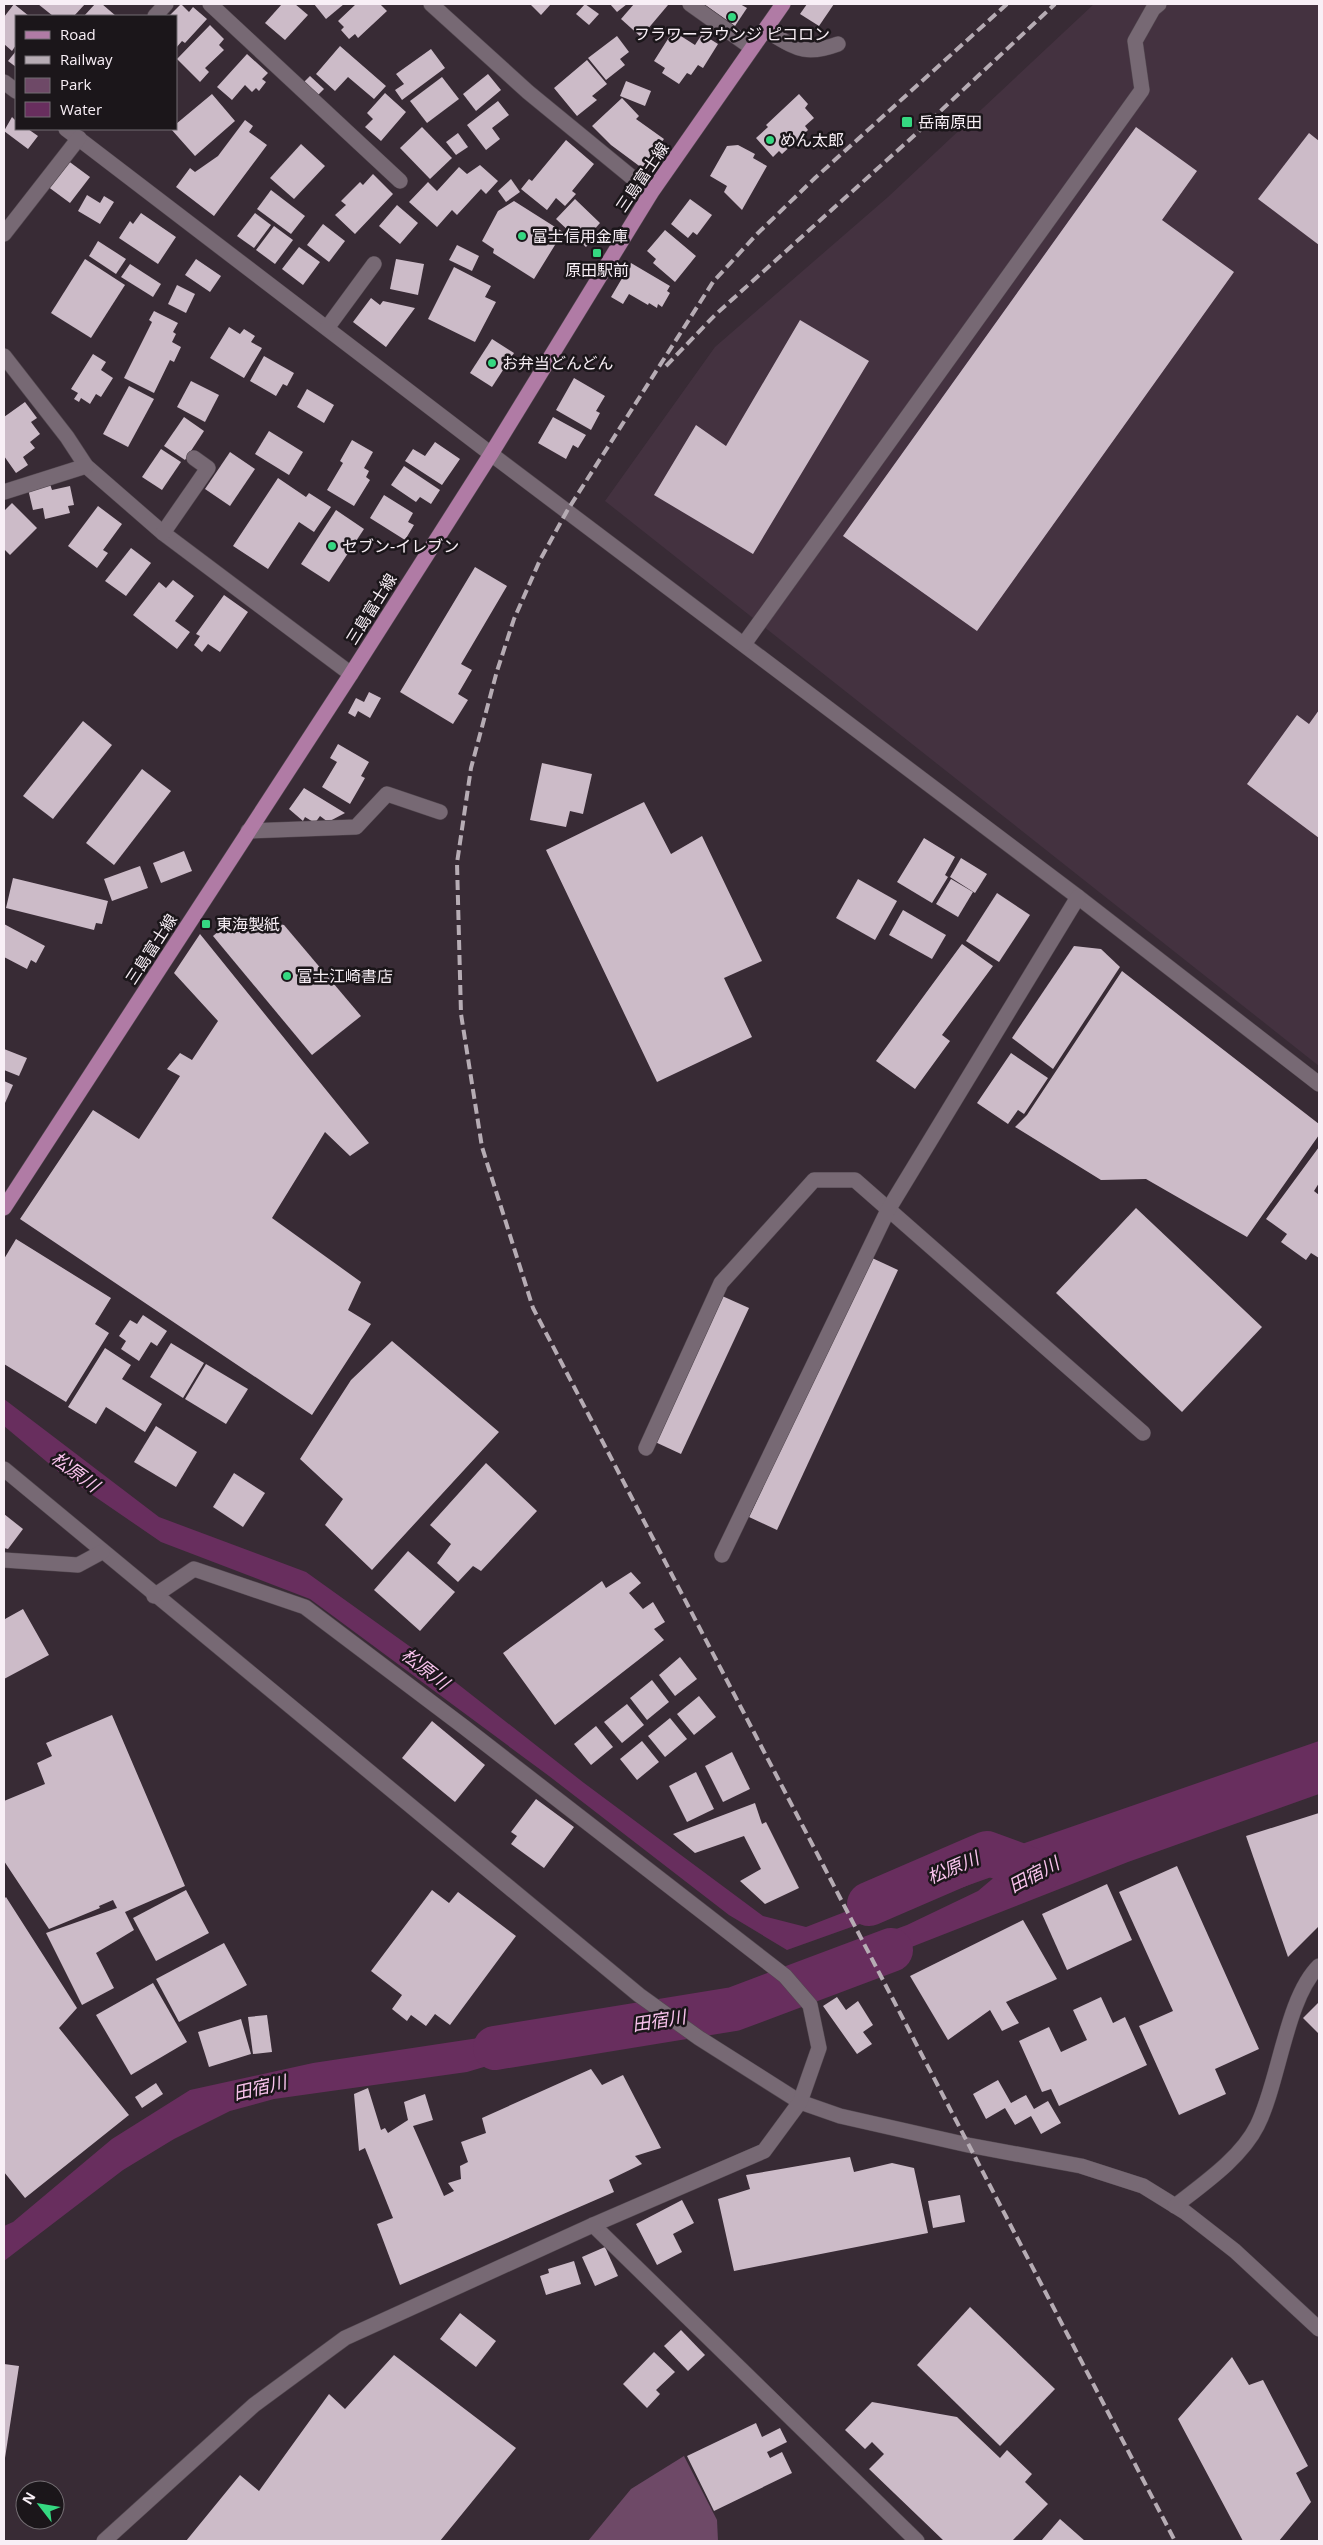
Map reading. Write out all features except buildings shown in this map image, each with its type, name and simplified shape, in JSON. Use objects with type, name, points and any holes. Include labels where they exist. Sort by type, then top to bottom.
[{"type":"main road","name":"三島富士線","points":[[4,1208],[351,674],[491,454],[651,193],[783,4]]},
{"type":"street","points":[[156,15],[166,4]]},
{"type":"street","points":[[210,4],[400,181]]},
{"type":"street","points":[[431,4],[528,92],[651,193]]},
{"type":"street","points":[[690,4],[752,48]]},
{"type":"street","points":[[744,644],[1142,90],[1135,41],[1153,9],[1159,4]]},
{"type":"street","points":[[765,30],[799,49],[819,51],[838,44]]},
{"type":"street","points":[[4,82],[15,90]]},
{"type":"street","points":[[67,130],[491,454],[1078,897],[1319,1084]]},
{"type":"street","points":[[4,234],[79,138]]},
{"type":"street","points":[[327,328],[374,264]]},
{"type":"street","points":[[4,356],[67,437],[86,466],[163,533],[351,674]]},
{"type":"street","points":[[163,533],[208,468],[194,458]]},
{"type":"street","points":[[4,492],[86,466]]},
{"type":"street","points":[[248,830],[356,827],[388,794],[440,812]]},
{"type":"street","points":[[722,1555],[888,1210],[1078,897]]},
{"type":"street","points":[[646,1448],[721,1283],[814,1180],[855,1180],[1144,1433]]},
{"type":"street","points":[[4,1469],[154,1596],[651,2004],[699,2038],[800,2102],[840,2116],[968,2145],[1081,2166],[1143,2186],[1175,2206],[1235,2252],[1319,2329]]},
{"type":"street","points":[[4,1560],[78,1565],[102,1552]]},
{"type":"street","points":[[104,2541],[254,2405],[345,2338],[593,2225],[764,2151],[800,2102],[819,2048],[810,2005],[785,1976],[464,1727],[304,1607],[194,1569],[154,1596]]},
{"type":"street","points":[[1175,2206],[1225,2167],[1257,2128],[1275,2081],[1291,2018],[1312,1973],[1319,1966]]},
{"type":"street","points":[[593,2225],[916,2541]]},
{"type":"shaded area","points":[[1094,4],[1319,4],[1319,1066],[605,501],[715,347],[888,197]]},
{"type":"green space","points":[[684,2456],[717,2520],[718,2541],[588,2541],[631,2489]]},
{"type":"water","points":[[4,1399],[159,1517],[306,1572],[412,1648],[584,1783],[763,1916],[806,1927],[1010,1848],[1319,1741],[1319,1794],[1128,1862],[845,1973],[795,1966],[907,1925],[978,1891],[997,1875],[787,1950],[729,1915],[549,1776],[310,1599],[161,1542],[59,1472],[4,1426]]},
{"type":"water","points":[[552,2027],[555,2046],[467,2072],[274,2099],[230,2111],[174,2139],[123,2170],[4,2261],[4,2226],[13,2222],[112,2139],[190,2090],[313,2063]]},
{"type":"waterway","name":"松原川","points":[[869,1904],[987,1853],[1038,1872]]},
{"type":"waterway","name":"田宿川","points":[[495,2048],[734,2009],[891,1950]]},
{"type":"railway","points":[[1007,4],[815,178],[757,234],[713,282],[567,511],[540,560],[514,619],[497,671],[471,768],[457,863],[461,1014],[482,1147],[533,1308],[1175,2541]]},
{"type":"railway","points":[[666,366],[715,315],[917,133],[1055,4]]},
{"type":"place","name":"フラワーラウンジ ピコロン","points":[[732,17]]},
{"type":"place","name":"岳南原田","points":[[907,122]]},
{"type":"place","name":"めん太郎","points":[[770,140]]},
{"type":"place","name":"富士信用金庫","points":[[522,236]]},
{"type":"place","name":"原田駅前","points":[[597,253]]},
{"type":"place","name":"お弁当どんどん","points":[[492,363]]},
{"type":"place","name":"セブン-イレブン","points":[[332,546]]},
{"type":"place","name":"東海製紙","points":[[206,924]]},
{"type":"place","name":"富士江崎書店","points":[[287,976]]}]
